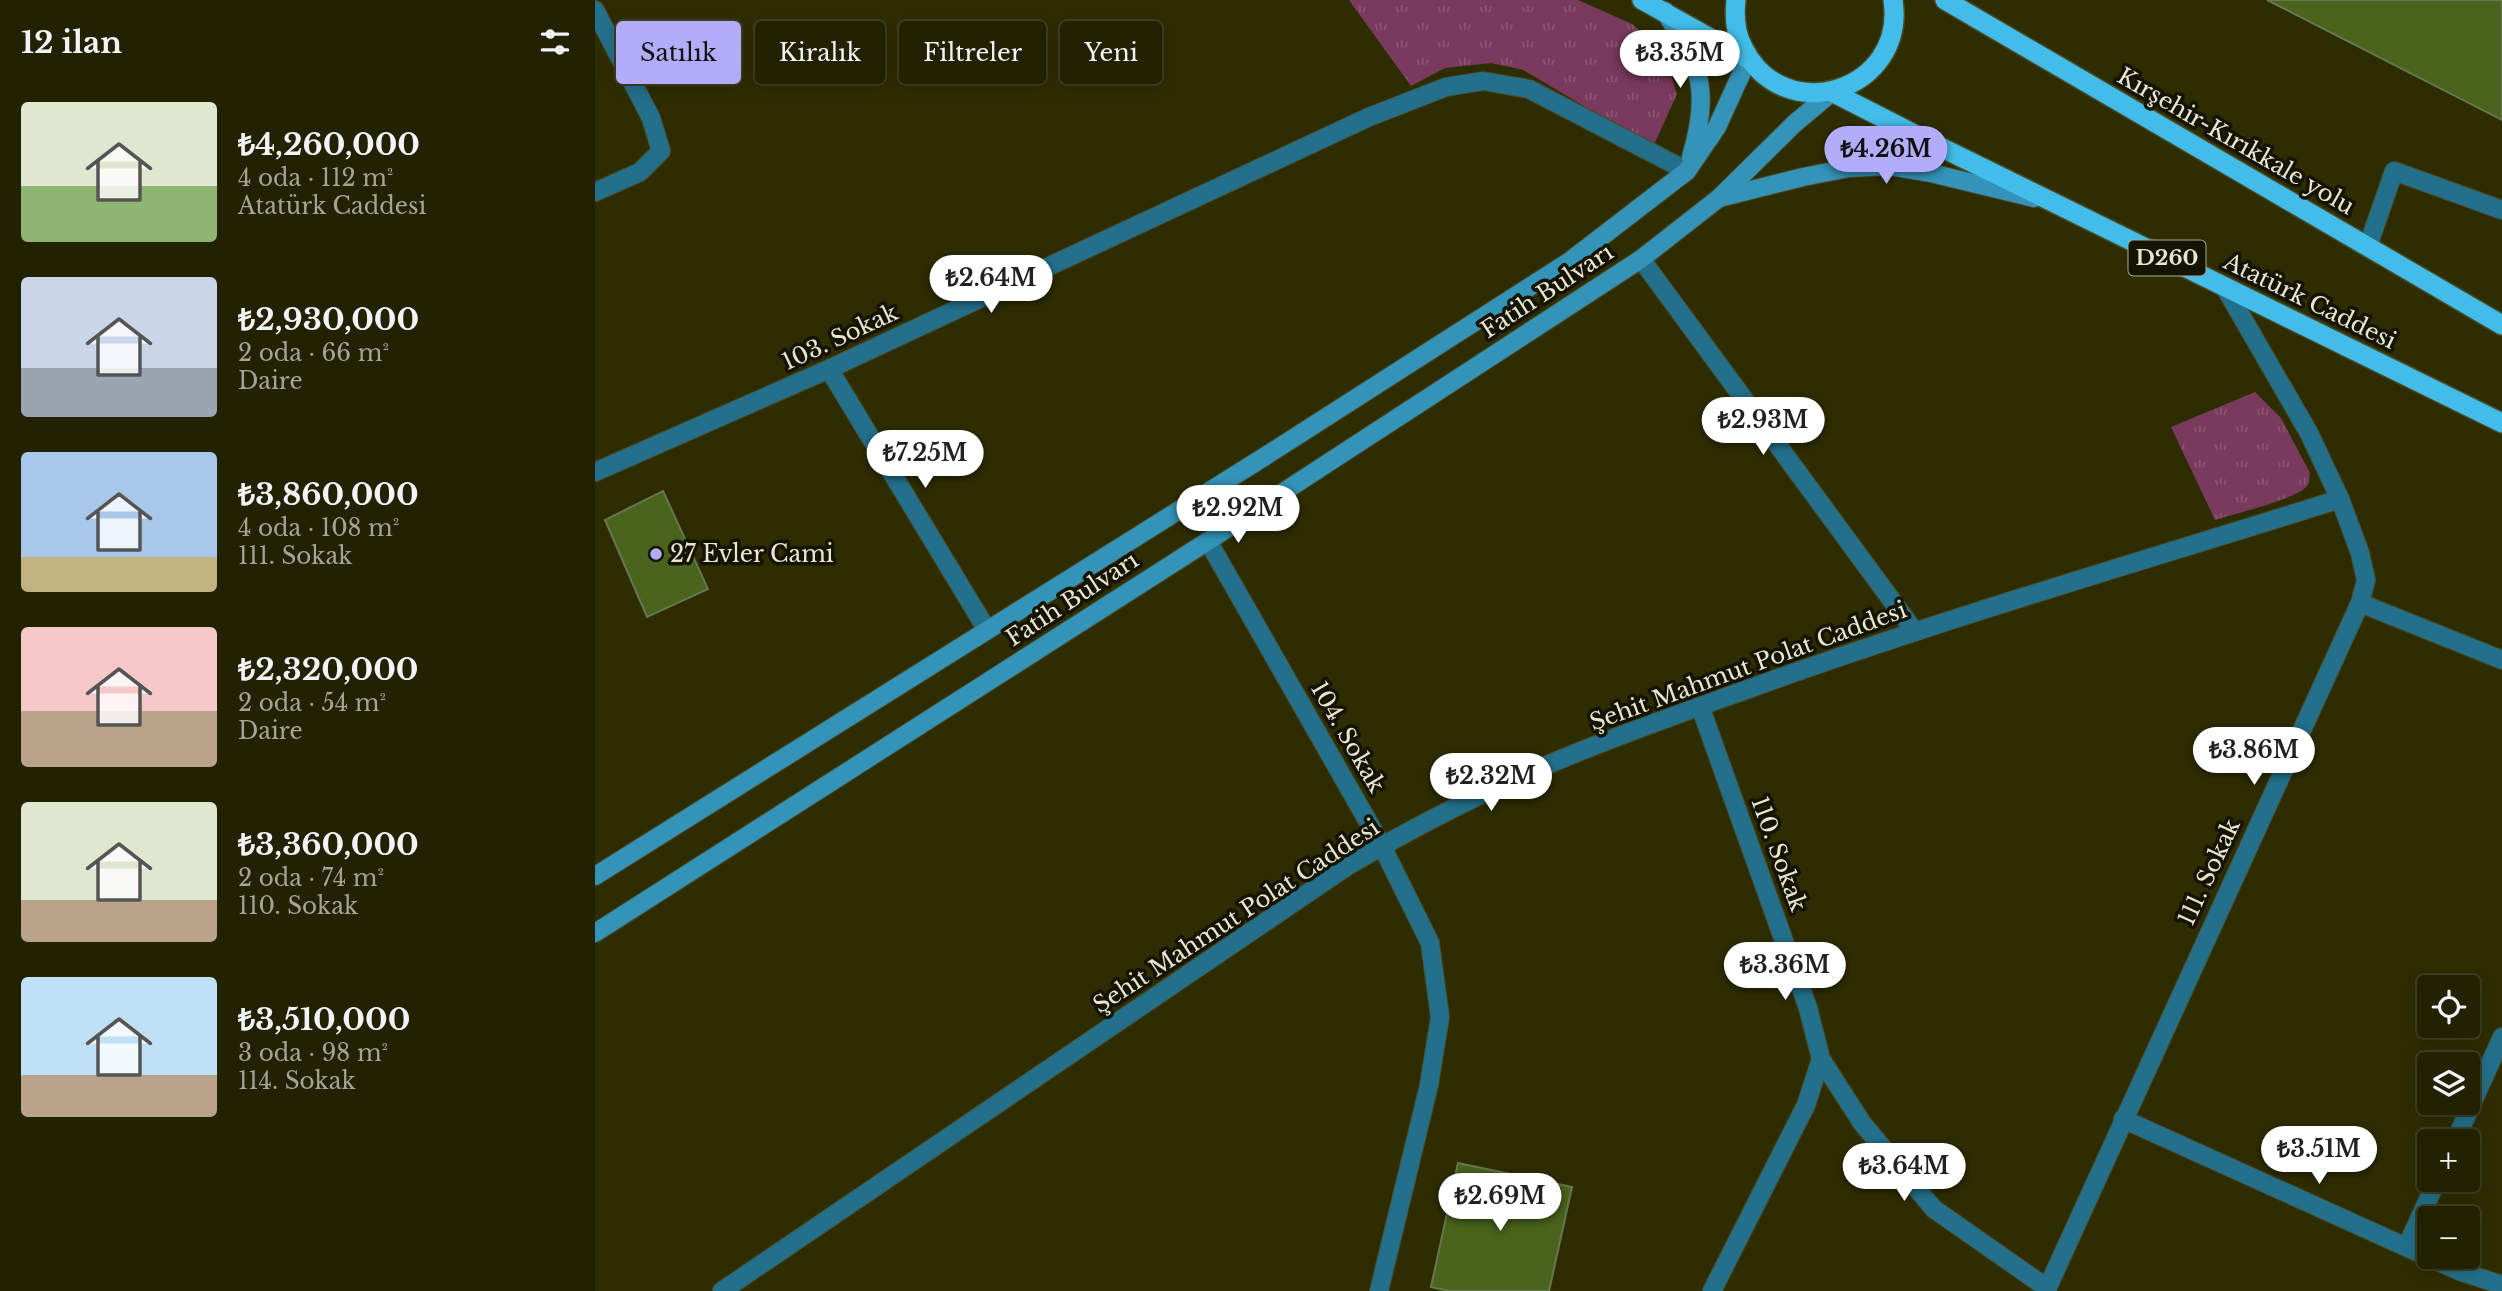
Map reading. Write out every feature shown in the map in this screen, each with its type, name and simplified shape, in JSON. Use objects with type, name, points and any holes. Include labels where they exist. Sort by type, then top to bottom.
[{"type":"highway","points":[[1642,0],[1748,59],[1764,76],[1785,88],[1808,93],[1832,92],[1857,82],[1877,64],[1890,41],[1895,15],[1893,0]]},
{"type":"highway","points":[[1736,0],[1734,12],[1738,37],[1748,59]]},
{"type":"highway","name":"Kırşehir-Kırıkkale yolu","points":[[1945,0],[2502,325]]},
{"type":"highway","name":"Atatürk Caddesi","points":[[1832,92],[2502,423]]},
{"type":"main road","points":[[1665,11],[1699,80],[1698,133],[1687,171]]},
{"type":"main road","name":"Fatih Bulvarı","points":[[595,876],[1264,457],[1570,261],[1687,171],[1717,127],[1748,59]]},
{"type":"main road","name":"Fatih Bulvarı","points":[[595,933],[1208,541],[1641,259],[1719,198],[1794,124],[1832,92]]},
{"type":"main road","points":[[1719,198],[1803,177],[1889,166],[1931,173],[2053,202]]},
{"type":"street","points":[[595,10],[651,118],[661,151],[640,172],[595,192]]},
{"type":"street","name":"103. Sokak","points":[[595,472],[829,369],[1369,117],[1446,87],[1483,80],[1529,89],[1687,171]]},
{"type":"street","points":[[2368,246],[2394,171],[2502,210]]},
{"type":"street","points":[[1641,259],[1915,632]]},
{"type":"street","name":"111. Sokak","points":[[2046,1290],[2360,603],[2366,580],[2360,553],[2340,499],[2309,433],[2224,286]]},
{"type":"street","points":[[829,369],[988,630]]},
{"type":"street","name":"Şehit Mahmut Polat Caddesi","points":[[722,1291],[1346,867],[1525,774],[1700,706],[1915,632],[2340,499]]},
{"type":"street","name":"104. Sokak","points":[[1208,541],[1382,846],[1430,943],[1440,1017],[1429,1085],[1379,1291]]},
{"type":"street","points":[[2360,603],[2502,660]]},
{"type":"street","name":"110. Sokak","points":[[1700,706],[1808,1008],[1821,1059],[1862,1123],[1934,1209],[2046,1290]]},
{"type":"street","points":[[2460,1129],[2502,1037]]},
{"type":"street","points":[[1712,1291],[1806,1105],[1821,1059]]},
{"type":"street","points":[[2123,1119],[2459,1271],[2502,1285]]},
{"type":"street","points":[[2407,1246],[2432,1192]]},
{"type":"green space","points":[[1349,0],[1578,0],[1632,24],[1663,50],[1677,94],[1653,147],[1523,70],[1491,63],[1445,68],[1411,86]]},
{"type":"green space","points":[[2255,392],[2281,418],[2310,473],[2309,483],[2298,493],[2288,497],[2215,520],[2171,427]]},
{"type":"building","points":[[2267,0],[2502,0],[2502,120]]},
{"type":"building","name":"27 Evler Cami","points":[[663,491],[708,589],[647,617],[605,520]]},
{"type":"building","points":[[1458,1163],[1572,1187],[1549,1291],[1449,1291],[1431,1287]]},
{"type":"place","name":"27 Evler Cami","points":[[656,554]]}]
